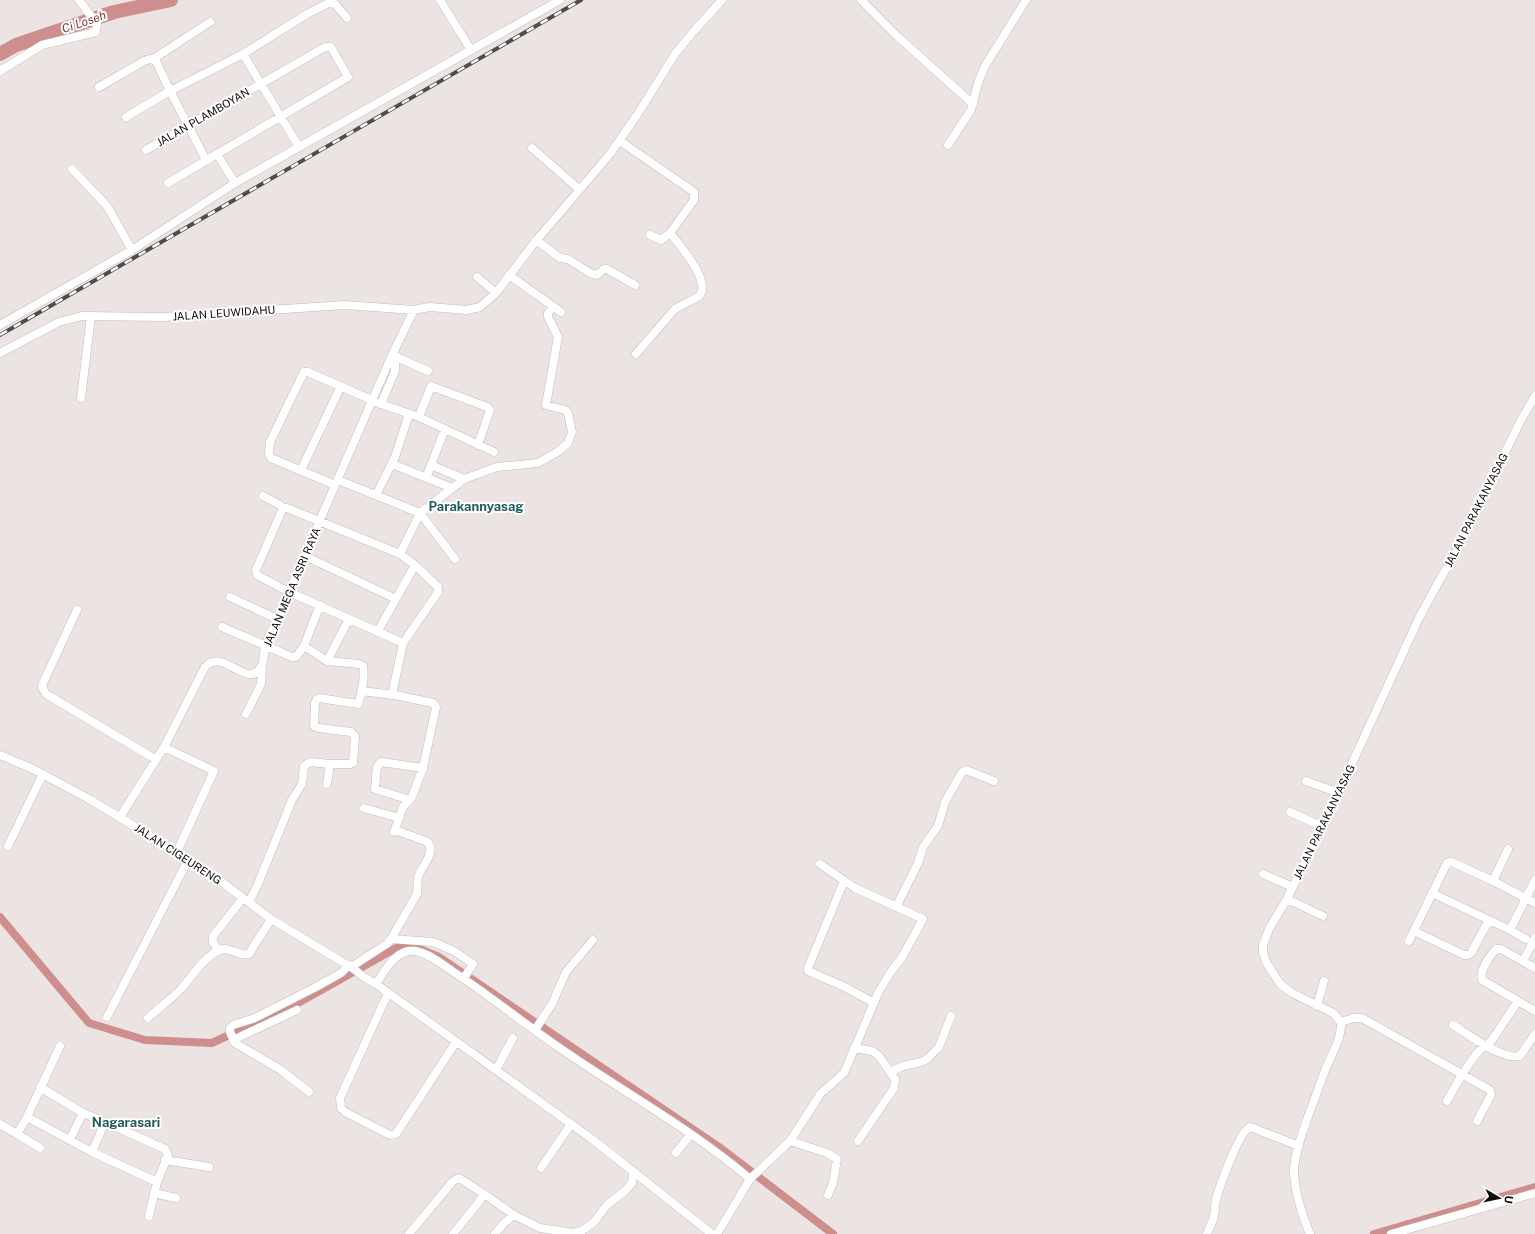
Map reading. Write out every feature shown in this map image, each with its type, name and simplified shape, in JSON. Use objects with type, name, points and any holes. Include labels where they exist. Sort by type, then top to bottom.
[{"type":"street","points":[[0,70],[42,45],[96,32],[97,24],[79,0]]},
{"type":"street","points":[[440,0],[471,50]]},
{"type":"street","points":[[0,325],[132,250],[235,183],[560,0]]},
{"type":"street","name":"JALAN LEUWIDAHU","points":[[0,353],[59,322],[76,317],[163,317],[345,305],[414,310],[429,307],[466,310],[480,307],[496,293],[536,240],[620,141],[675,54],[722,0]]},
{"type":"street","points":[[861,0],[897,36],[973,104]]},
{"type":"street","points":[[948,145],[966,118],[973,104],[978,83],[985,66],[1026,0]]},
{"type":"street","points":[[126,117],[170,91],[243,54],[307,14],[329,3],[335,4],[347,18]]},
{"type":"street","points":[[99,87],[144,61],[152,59],[210,22]]},
{"type":"street","name":"JALAN PLAMBOYAN","points":[[146,150],[325,47],[331,46],[348,77],[280,117]]},
{"type":"street","points":[[243,54],[299,147]]},
{"type":"street","points":[[152,59],[156,61],[206,160]]},
{"type":"street","points":[[168,183],[280,117]]},
{"type":"street","points":[[620,141],[694,192],[695,197],[693,202],[670,232],[661,240],[650,235]]},
{"type":"street","points":[[532,148],[579,189]]},
{"type":"street","points":[[217,154],[235,183]]},
{"type":"street","points":[[72,169],[107,206],[132,250]]},
{"type":"street","points":[[636,354],[673,310],[699,296],[702,291],[701,278],[696,267],[670,232]]},
{"type":"street","points":[[536,240],[560,258],[568,259],[590,273],[597,274],[604,269],[607,269],[635,286]]},
{"type":"street","points":[[509,275],[561,312]]},
{"type":"street","points":[[477,277],[496,293]]},
{"type":"street","points":[[400,554],[420,513],[464,479],[497,467],[538,463],[559,451],[568,443],[572,432],[568,413],[565,410],[546,405],[558,337],[548,318],[548,313],[553,307]]},
{"type":"street","name":"JALAN MEGA ASRI RAYA","points":[[246,714],[261,684],[262,665],[266,646],[277,618],[337,483],[377,403],[391,358],[414,310]]},
{"type":"street","points":[[81,398],[91,316]]},
{"type":"street","points":[[391,358],[428,370]]},
{"type":"street","points":[[455,559],[420,513],[376,495],[337,483],[271,458],[268,448],[270,442],[302,374],[304,372],[308,372],[377,403],[419,417],[494,452]]},
{"type":"street","points":[[301,470],[341,386]]},
{"type":"street","points":[[419,417],[431,386],[488,407],[490,410],[478,445]]},
{"type":"street","name":"JALAN PARAKANYASAG","points":[[1341,1022],[1333,1013],[1292,993],[1280,984],[1266,962],[1263,952],[1263,945],[1269,929],[1287,899],[1323,827],[1419,618],[1461,543],[1521,420],[1535,396]]},
{"type":"street","points":[[376,495],[392,464],[410,414]]},
{"type":"street","points":[[426,478],[445,429]]},
{"type":"street","points":[[392,464],[452,488]]},
{"type":"street","points":[[431,465],[464,479]]},
{"type":"street","points":[[263,496],[283,508],[287,508],[400,554],[415,565],[438,587],[438,592],[403,643],[392,695]]},
{"type":"street","points":[[283,508],[256,570],[256,575],[289,592],[403,643]]},
{"type":"street","points":[[305,556],[396,599]]},
{"type":"street","points":[[378,631],[415,565]]},
{"type":"street","points":[[230,597],[277,618]]},
{"type":"street","points":[[222,628],[294,657],[297,656],[304,646],[320,605]]},
{"type":"street","points":[[77,610],[43,683],[43,691],[156,759]]},
{"type":"street","points":[[327,661],[348,619]]},
{"type":"street","points":[[219,951],[213,942],[213,936],[246,900],[258,884],[292,800],[302,784],[304,766],[310,762],[330,764],[353,763],[355,736],[351,732],[314,726],[316,700],[319,698],[356,705],[359,703],[364,672],[361,665],[327,661],[304,646]]},
{"type":"street","points":[[120,817],[164,747],[208,662],[220,662],[230,665],[239,671],[250,674],[262,665]]},
{"type":"street","points":[[310,1092],[281,1070],[239,1046],[232,1037],[230,1028],[233,1025],[255,1018],[285,1004],[341,973],[388,943],[417,894],[419,886],[418,880],[431,852],[431,846],[428,842],[395,831],[403,807],[412,797],[423,768],[436,707],[432,703],[392,695],[361,691]]},
{"type":"street","points":[[164,747],[214,771],[176,852]]},
{"type":"street","name":"JALAN CIGEURENG","points":[[0,755],[43,774],[89,798],[176,852],[272,918],[351,967],[571,1124],[712,1234]]},
{"type":"street","points":[[410,800],[375,789],[377,766],[381,762],[423,768]]},
{"type":"street","points":[[327,784],[330,764]]},
{"type":"street","points":[[896,907],[918,863],[923,847],[939,824],[945,802],[962,772],[966,770],[994,781]]},
{"type":"street","points":[[8,846],[43,774]]},
{"type":"street","points":[[1306,781],[1338,793]]},
{"type":"street","points":[[364,808],[399,818]]},
{"type":"street","points":[[1290,812],[1323,827]]},
{"type":"street","points":[[1493,881],[1508,849]]},
{"type":"street","points":[[107,1017],[188,860]]},
{"type":"street","points":[[1409,941],[1447,863],[1450,862],[1493,881],[1535,903]]},
{"type":"street","points":[[717,1234],[753,1176],[790,1141],[821,1093],[844,1072],[886,978],[901,959],[923,919],[867,894],[844,881],[820,864]]},
{"type":"street","points":[[1263,874],[1293,887]]},
{"type":"street","points":[[1510,930],[1535,880]]},
{"type":"street","points":[[844,881],[808,971],[858,993],[874,1003]]},
{"type":"street","points":[[1432,893],[1510,930],[1531,938],[1523,961]]},
{"type":"street","points":[[1287,899],[1323,916]]},
{"type":"street","points":[[148,1018],[181,989],[197,969],[219,951],[229,949],[242,954],[249,954],[272,918]]},
{"type":"street","points":[[1414,931],[1464,955],[1468,955],[1471,953],[1489,920]]},
{"type":"street","points":[[391,939],[433,942],[460,955],[472,964],[472,968],[465,977]]},
{"type":"street","points":[[536,1028],[552,1004],[566,972],[594,940]]},
{"type":"street","points":[[1535,968],[1498,948],[1492,954],[1481,976],[1482,980],[1535,1011]]},
{"type":"street","points":[[376,984],[396,957],[402,952],[416,951],[424,954],[465,977],[690,1135],[753,1176]]},
{"type":"street","points":[[1317,1006],[1324,981]]},
{"type":"street","points":[[388,993],[340,1098],[341,1108],[345,1112],[390,1135],[396,1134],[456,1042]]},
{"type":"street","points":[[1447,1101],[1479,1051],[1487,1046],[1518,1001]]},
{"type":"street","points":[[232,1037],[297,1010]]},
{"type":"street","points":[[890,1072],[903,1066],[927,1059],[939,1047],[951,1016]]},
{"type":"street","points":[[1310,1234],[1299,1200],[1294,1171],[1298,1146],[1340,1034],[1341,1022],[1354,1018],[1362,1018],[1492,1091],[1489,1100],[1477,1121]]},
{"type":"street","points":[[1453,1025],[1487,1046],[1503,1054],[1515,1057],[1520,1056],[1535,1034]]},
{"type":"street","points":[[496,1070],[513,1038]]},
{"type":"street","points":[[18,1134],[60,1046]]},
{"type":"street","points":[[854,1048],[876,1053],[895,1079],[894,1088],[858,1141]]},
{"type":"street","points":[[40,1087],[83,1113],[165,1149],[168,1155],[157,1182],[149,1216]]},
{"type":"street","points":[[70,1139],[83,1113]]},
{"type":"street","points":[[27,1117],[92,1152],[157,1182]]},
{"type":"street","points":[[92,1152],[105,1122]]},
{"type":"street","points":[[0,1124],[40,1148]]},
{"type":"street","points":[[541,1168],[571,1124]]},
{"type":"street","points":[[1207,1234],[1214,1217],[1216,1200],[1223,1178],[1246,1129],[1253,1128],[1298,1146]]},
{"type":"street","points":[[676,1153],[690,1135]]},
{"type":"street","points":[[790,1141],[827,1153],[837,1158],[833,1183],[828,1195]]},
{"type":"street","points":[[165,1160],[209,1167]]},
{"type":"street","points":[[409,1234],[456,1179],[462,1180],[514,1215],[540,1228],[574,1233],[582,1231],[594,1222],[607,1205],[625,1191],[632,1183],[633,1172]]},
{"type":"street","points":[[154,1193],[176,1198]]},
{"type":"street","points":[[1391,1234],[1535,1193]]},
{"type":"street","points":[[453,1234],[484,1194]]},
{"type":"street","points":[[495,1234],[504,1223],[514,1215]]},
{"type":"waterway","name":"Ci Loseh","points":[[0,54],[16,45],[114,12],[171,0]]},
{"type":"waterway","points":[[0,917],[89,1023],[145,1040],[212,1043],[298,1003],[405,943],[439,957],[719,1147],[833,1234]]},
{"type":"waterway","points":[[1374,1234],[1535,1187]]},
{"type":"railway","points":[[0,335],[581,0]]},
{"type":"district","name":"Parakannyasag","points":[[476,506]]},
{"type":"district","name":"Nagarasari","points":[[126,1122]]}]
